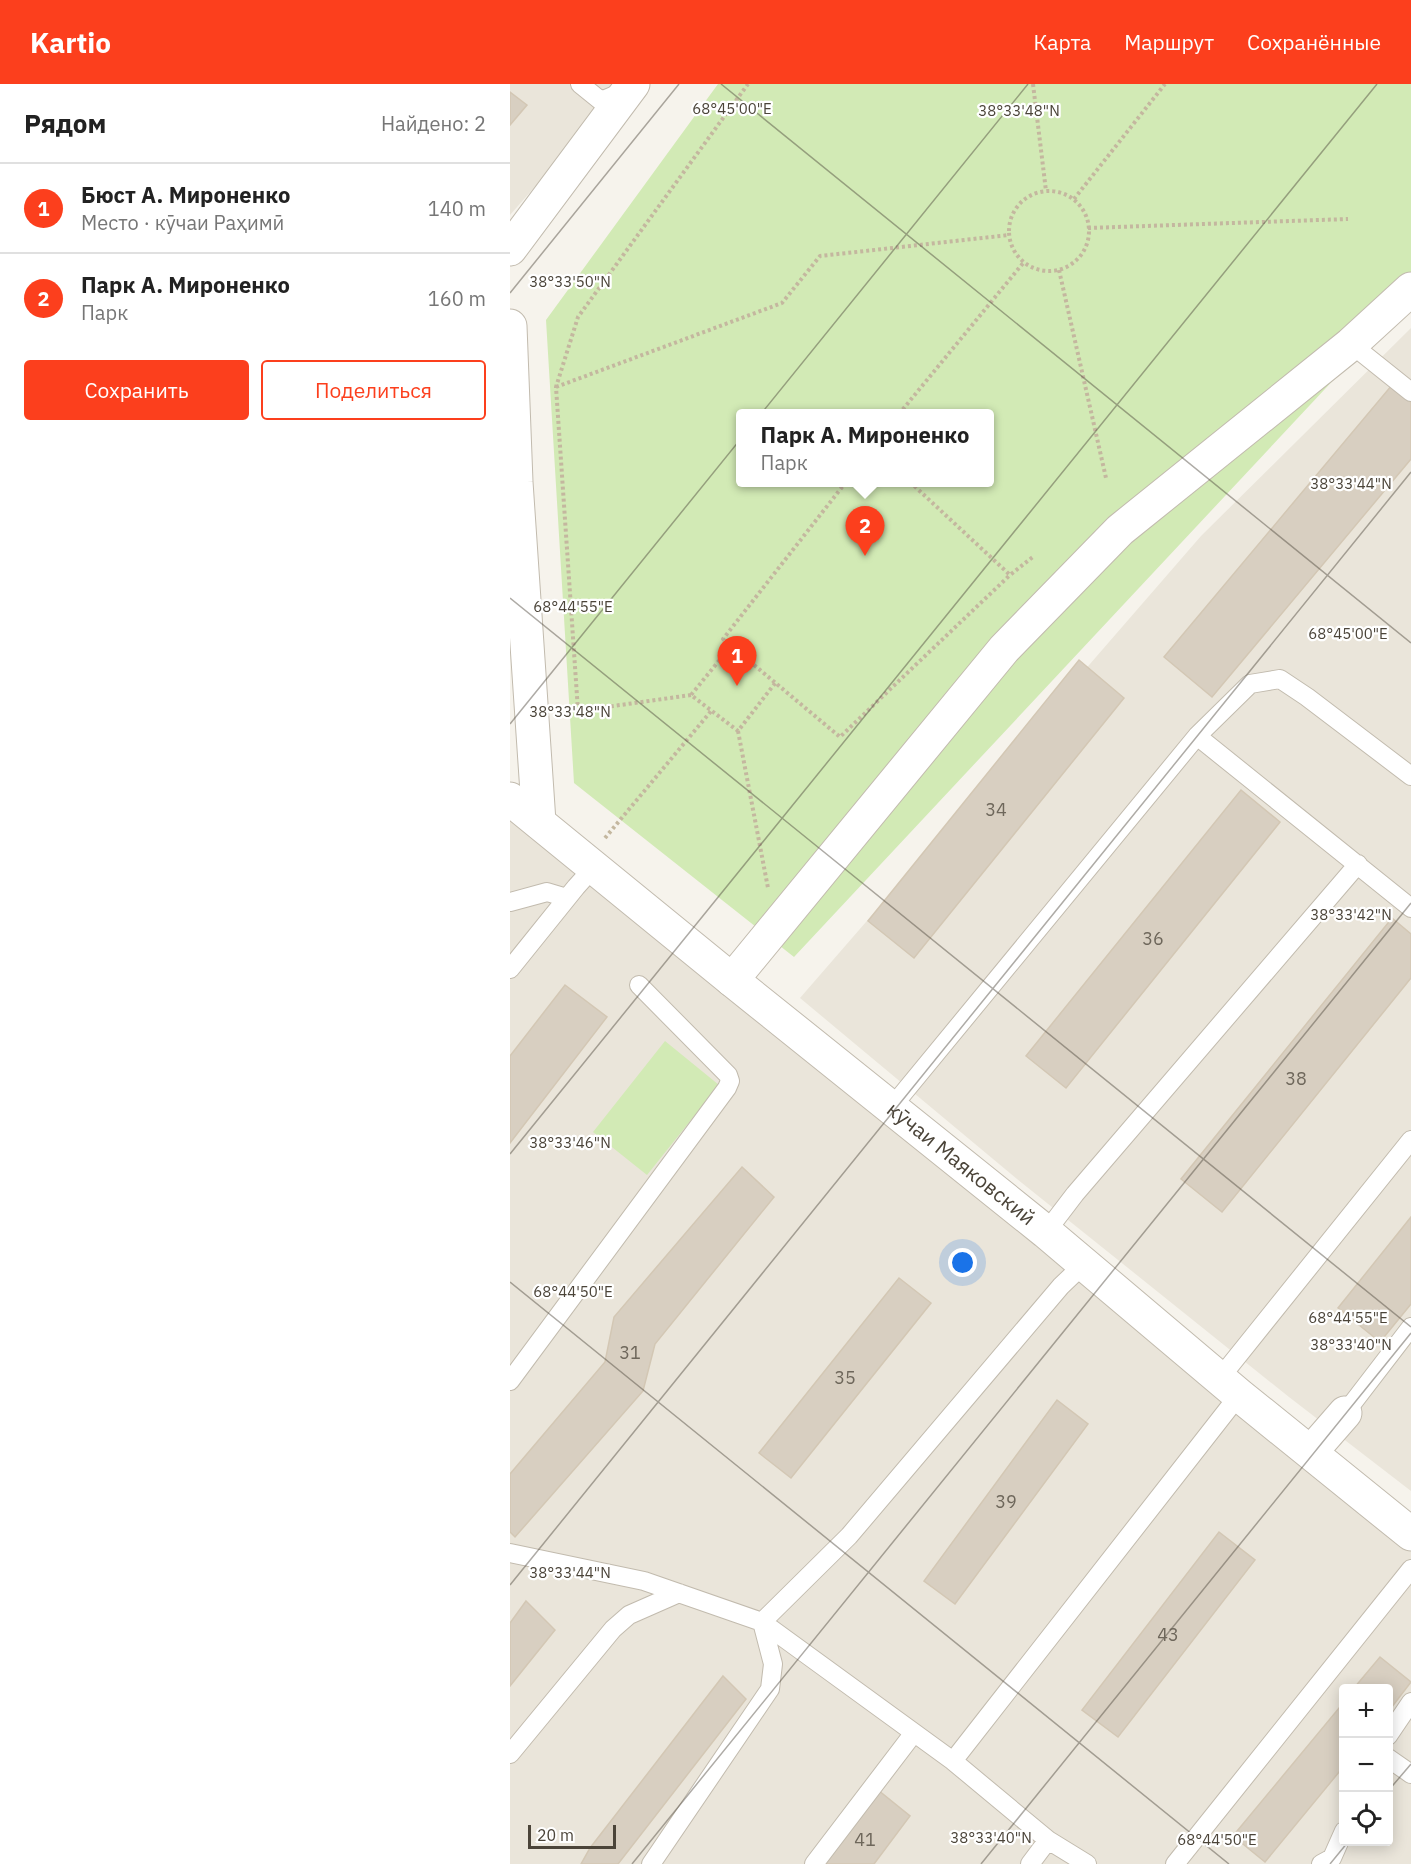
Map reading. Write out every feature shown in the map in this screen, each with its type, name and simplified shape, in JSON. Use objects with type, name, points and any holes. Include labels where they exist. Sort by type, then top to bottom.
[{"type":"street","points":[[510,249],[619,90]]},
{"type":"street","points":[[732,980],[1004,649],[1120,530],[1352,344],[1411,289]]},
{"type":"street","points":[[510,326],[513,478],[539,822]]},
{"type":"street","name":"кӯчаи Маяковский","points":[[510,799],[1046,1232],[1411,1534]]},
{"type":"street","points":[[1311,1452],[1345,1413]]},
{"type":"lane","points":[[510,226],[619,90],[580,84]]},
{"type":"lane","points":[[1352,344],[1411,392]]},
{"type":"lane","points":[[891,1108],[1197,736],[1251,684],[1280,679],[1411,776]]},
{"type":"lane","points":[[1197,736],[1411,908]]},
{"type":"lane","points":[[510,969],[567,898],[590,864]]},
{"type":"lane","points":[[1046,1232],[1082,1185],[1358,864]]},
{"type":"lane","points":[[510,902],[547,892],[567,898]]},
{"type":"lane","points":[[510,1381],[730,1081],[728,1075],[639,985]]},
{"type":"lane","points":[[952,1761],[1411,1140]]},
{"type":"lane","points":[[762,1622],[849,1536],[1053,1295],[1083,1264]]},
{"type":"lane","points":[[1345,1413],[1411,1327]]},
{"type":"lane","points":[[510,1553],[644,1581],[762,1622],[952,1761],[1048,1840],[1087,1864]]},
{"type":"lane","points":[[1175,1864],[1411,1569]]},
{"type":"lane","points":[[510,1754],[613,1629],[629,1615],[679,1593]]},
{"type":"lane","points":[[651,1864],[770,1689],[772,1664],[762,1622]]},
{"type":"lane","points":[[1393,1731],[1411,1702]]},
{"type":"lane","points":[[814,1864],[913,1734]]},
{"type":"lane","points":[[1393,1761],[1411,1774]]},
{"type":"lane","points":[[1030,1864],[1048,1840]]},
{"type":"lane","points":[[1321,1864],[1332,1858],[1339,1842]]},
{"type":"path","points":[[731,646],[691,695],[578,711],[556,387],[578,317],[748,84]]},
{"type":"path","points":[[1033,84],[1046,191]]},
{"type":"path","points":[[1074,199],[1165,84]]},
{"type":"path","points":[[1038,192],[1063,194],[1074,199],[1083,208],[1088,228],[1087,245],[1071,265],[1059,270],[1034,269],[1015,253],[1010,235],[1011,217],[1027,197],[1038,192]]},
{"type":"path","points":[[1088,228],[1348,219]]},
{"type":"path","points":[[556,387],[782,303],[820,256],[1010,235]]},
{"type":"path","points":[[903,409],[1024,262]]},
{"type":"path","points":[[1059,270],[1106,478]]},
{"type":"path","points":[[843,487],[723,639],[840,737],[1010,574],[1034,556]]},
{"type":"path","points":[[914,487],[1010,574]]},
{"type":"path","points":[[738,731],[776,682]]},
{"type":"path","points":[[691,695],[738,731],[769,895]]},
{"type":"path","points":[[590,864],[712,710]]},
{"type":"shaded area","points":[[510,84],[625,84],[510,215]]},
{"type":"shaded area","points":[[1411,328],[1411,1491],[1289,1397],[1017,1179],[800,998],[1201,536]]},
{"type":"shaded area","points":[[510,820],[1411,1549],[1411,1864],[510,1864]]},
{"type":"green space","points":[[718,84],[1411,84],[1411,297],[794,957],[574,783],[546,320]]},
{"type":"green space","points":[[665,1041],[719,1085],[647,1175],[593,1132]]},
{"type":"building","points":[[510,92],[527,105],[510,125]]},
{"type":"building","points":[[1392,385],[1411,401],[1411,459],[1212,697],[1164,657]]},
{"type":"building","points":[[1079,660],[1124,698],[914,958],[868,921]]},
{"type":"building","points":[[1241,790],[1280,822],[1066,1088],[1026,1056]]},
{"type":"building","points":[[1392,918],[1411,934],[1411,978],[1222,1212],[1181,1179]]},
{"type":"building","points":[[565,985],[607,1017],[510,1143],[510,1056]]},
{"type":"building","points":[[742,1167],[774,1197],[655,1344],[643,1391],[515,1537],[510,1532],[510,1474],[605,1362],[614,1317]]},
{"type":"building","points":[[1411,1217],[1411,1304],[1380,1342],[1338,1308]]},
{"type":"building","points":[[899,1278],[931,1303],[791,1478],[759,1453]]},
{"type":"building","points":[[1057,1400],[1088,1424],[955,1604],[924,1581]]},
{"type":"building","points":[[1219,1532],[1255,1560],[1118,1737],[1082,1710]]},
{"type":"building","points":[[526,1601],[555,1630],[510,1686],[510,1623]]},
{"type":"building","points":[[1380,1657],[1411,1682],[1393,1705],[1393,1684],[1357,1684]]},
{"type":"building","points":[[723,1676],[746,1699],[618,1864],[581,1864],[590,1848]]},
{"type":"building","points":[[1339,1708],[1339,1772],[1265,1862],[1233,1836]]},
{"type":"building","points":[[878,1790],[910,1816],[874,1864],[818,1864]]},
{"type":"place","name":"Парк А. Мироненко","points":[[865,556]]},
{"type":"place","name":"Бюст А. Мироненко","points":[[737,686]]}]
